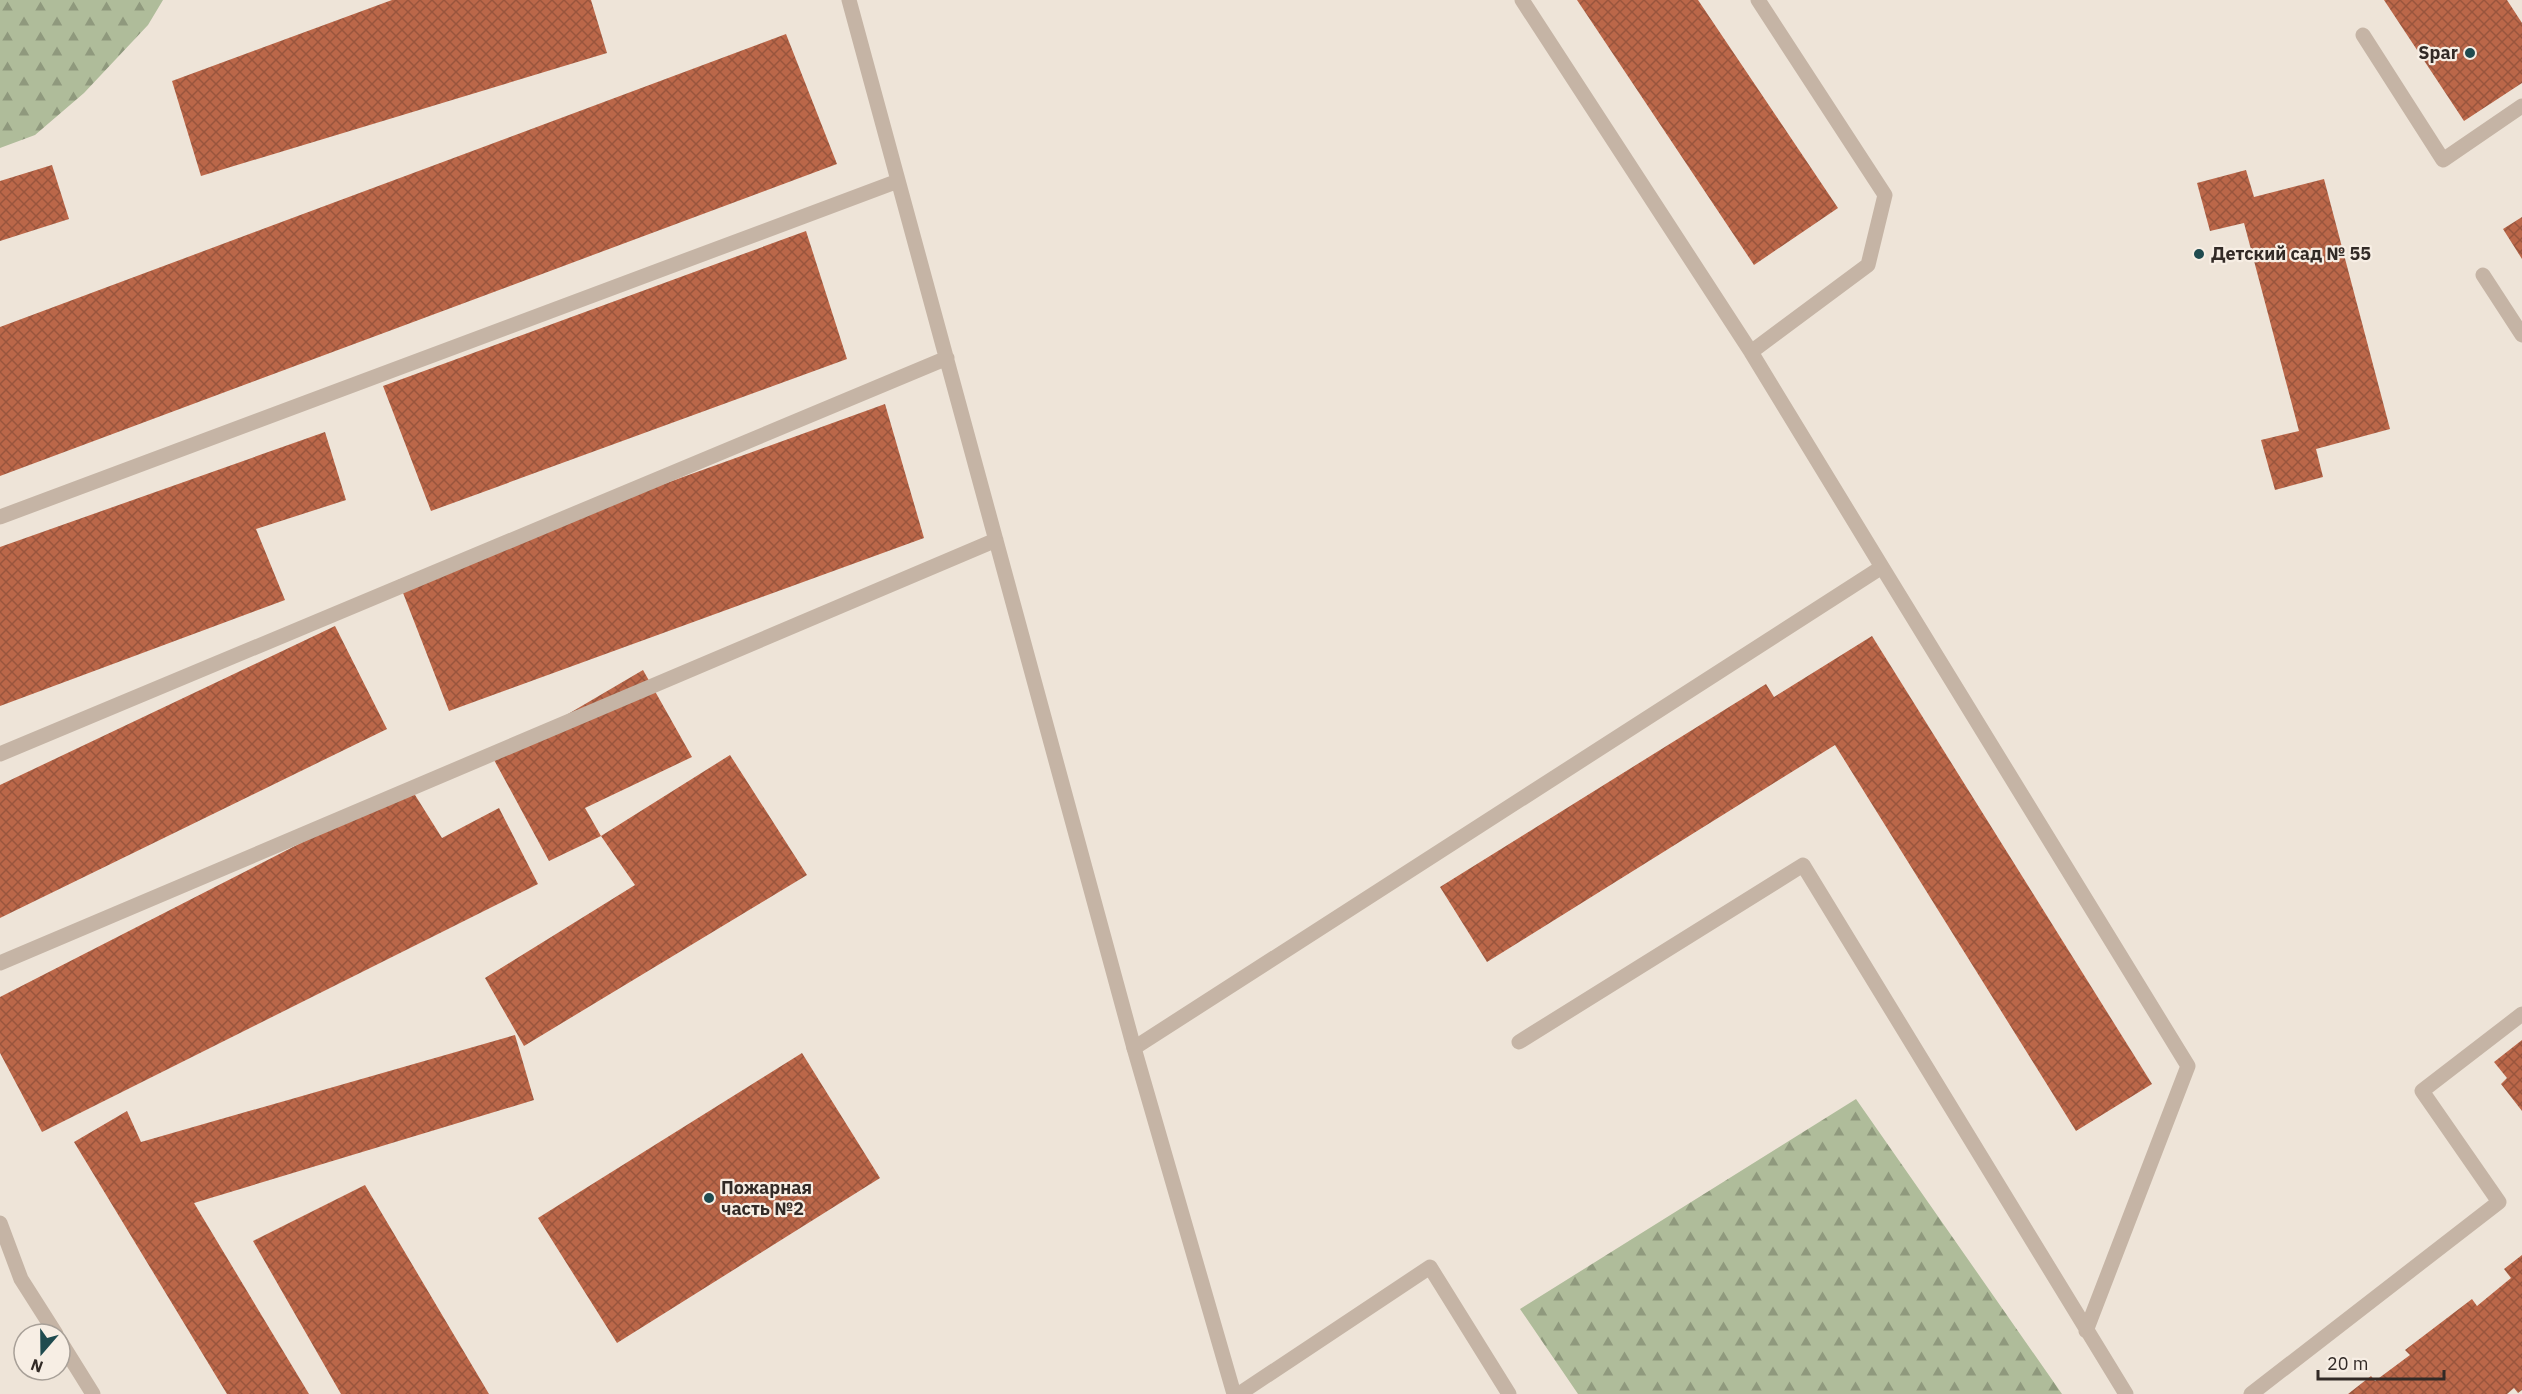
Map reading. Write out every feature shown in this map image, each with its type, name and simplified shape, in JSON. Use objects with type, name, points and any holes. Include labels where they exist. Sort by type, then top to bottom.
[{"type":"street","points":[[849,0],[1134,1048],[1234,1394]]},
{"type":"street","points":[[1522,0],[1751,352],[2188,1066],[2086,1331]]},
{"type":"street","points":[[1751,352],[1868,265],[1885,195],[1758,0]]},
{"type":"street","points":[[2363,35],[2443,160],[2522,106]]},
{"type":"street","points":[[0,516],[898,181]]},
{"type":"street","points":[[2483,275],[2522,335]]},
{"type":"street","points":[[0,754],[947,358]]},
{"type":"street","points":[[0,963],[996,540]]},
{"type":"street","points":[[1134,1048],[1882,567]]},
{"type":"street","points":[[1519,1042],[1803,865],[2126,1394]]},
{"type":"street","points":[[2251,1394],[2499,1202],[2422,1091],[2522,1014]]},
{"type":"street","points":[[0,1223],[21,1279],[48,1322]]},
{"type":"street","points":[[1239,1394],[1430,1267],[1509,1394]]},
{"type":"street","points":[[72,1360],[93,1394]]},
{"type":"green space","points":[[0,0],[163,0],[148,25],[84,93],[35,135],[0,148]]},
{"type":"green space","points":[[1856,1099],[2062,1394],[1578,1394],[1520,1309]]},
{"type":"building","points":[[392,0],[591,0],[607,53],[201,176],[172,81]]},
{"type":"building","points":[[1577,0],[1698,0],[1838,208],[1754,265]]},
{"type":"building","name":"Spar","points":[[2384,0],[2507,0],[2522,23],[2522,83],[2464,121]]},
{"type":"building","points":[[786,34],[837,164],[0,476],[0,327]]},
{"type":"building","points":[[52,165],[69,219],[0,241],[0,181]]},
{"type":"building","points":[[2246,170],[2254,197],[2324,179],[2390,429],[2316,449],[2323,477],[2275,490],[2261,440],[2299,431],[2244,223],[2210,231],[2197,183]]},
{"type":"building","points":[[2522,217],[2522,259],[2503,229]]},
{"type":"building","points":[[806,231],[847,359],[431,511],[383,386]]},
{"type":"building","points":[[885,404],[924,538],[449,711],[398,580]]},
{"type":"building","points":[[325,432],[346,500],[256,529],[285,600],[0,706],[0,547]]},
{"type":"building","points":[[335,626],[387,729],[0,918],[0,785]]},
{"type":"building","points":[[1872,636],[2152,1084],[2076,1131],[1835,745],[1487,962],[1440,887],[1766,684],[1774,697]]},
{"type":"building","points":[[643,670],[692,757],[585,808],[601,836],[549,861],[493,758]]},
{"type":"building","points":[[730,755],[807,875],[524,1046],[485,978],[635,885],[601,836]]},
{"type":"building","points":[[410,787],[442,838],[499,808],[538,884],[42,1132],[0,1053],[0,997]]},
{"type":"building","points":[[515,1035],[534,1100],[194,1203],[309,1394],[227,1394],[74,1142],[127,1111],[141,1142]]},
{"type":"building","points":[[2522,1040],[2522,1111],[2501,1084],[2507,1078],[2494,1062]]},
{"type":"building","name":"Пожарная часть №2","points":[[802,1053],[880,1178],[617,1343],[538,1218]]},
{"type":"building","points":[[365,1185],[489,1394],[341,1394],[253,1241]]},
{"type":"building","points":[[2522,1255],[2522,1390],[2518,1393],[2514,1388],[2507,1394],[2348,1394],[2371,1376],[2375,1381],[2410,1355],[2405,1350],[2472,1299],[2477,1306],[2511,1278],[2504,1269]]},
{"type":"place","name":"Spar","points":[[2470,53]]},
{"type":"place","name":"Детский сад № 55","points":[[2199,254]]},
{"type":"place","name":"Пожарная часть №2","points":[[709,1198]]}]
